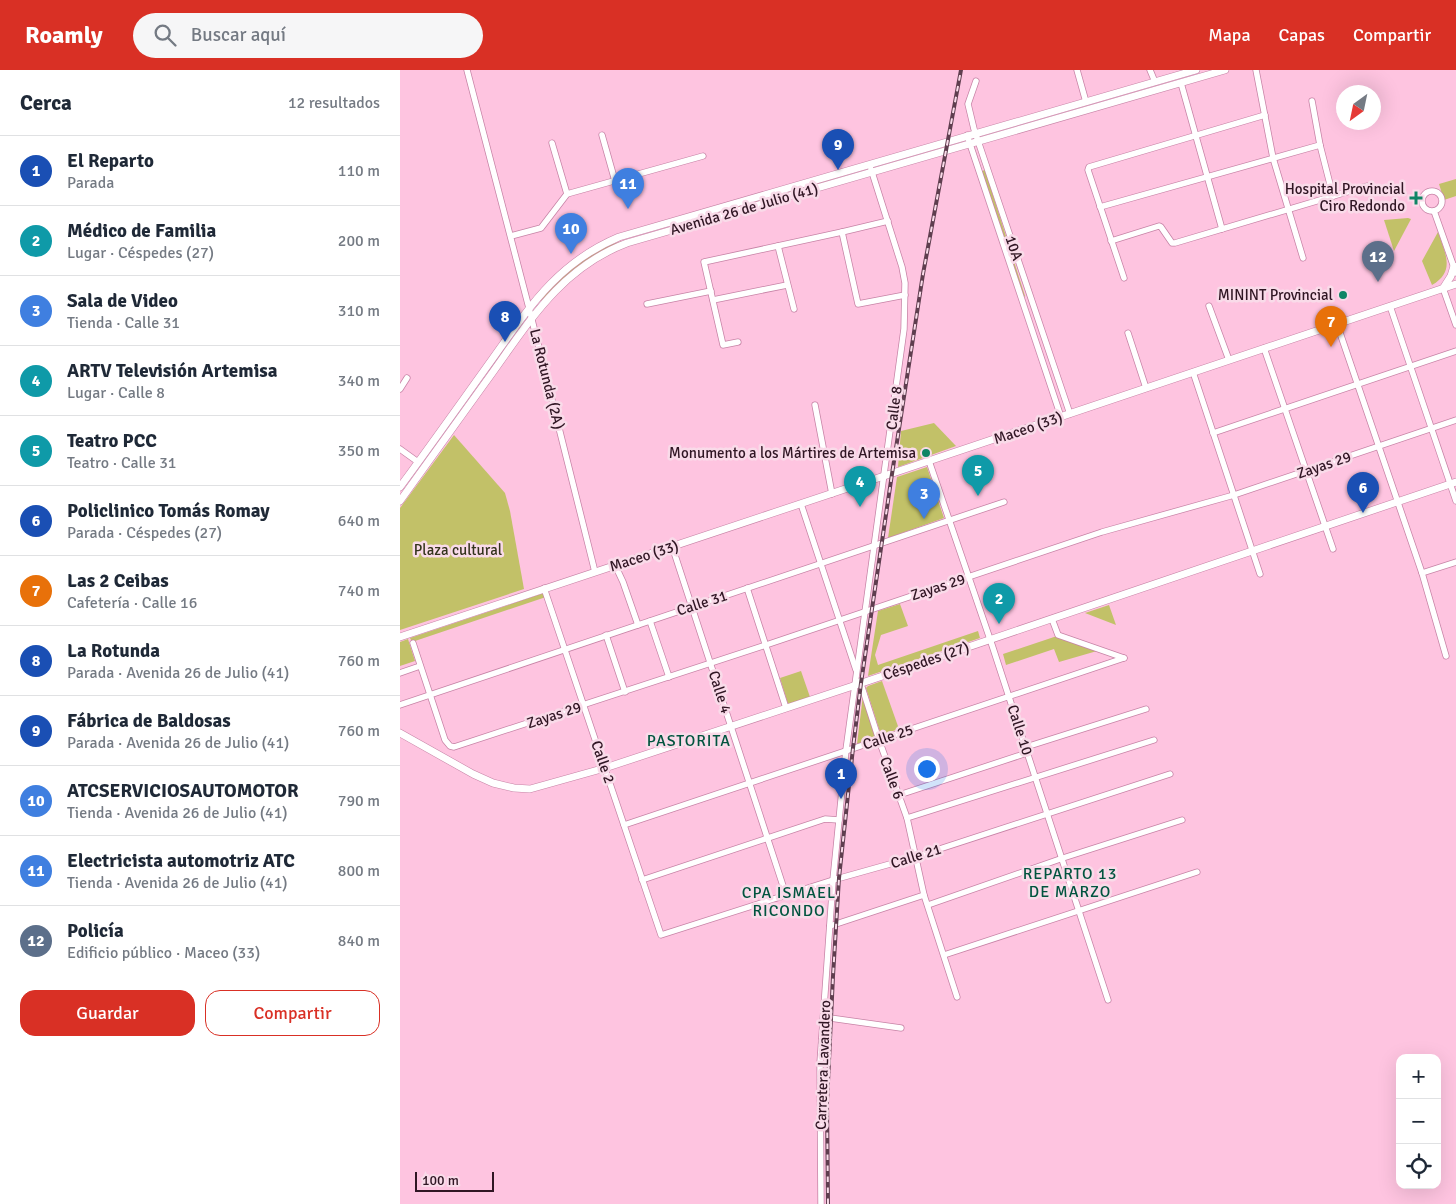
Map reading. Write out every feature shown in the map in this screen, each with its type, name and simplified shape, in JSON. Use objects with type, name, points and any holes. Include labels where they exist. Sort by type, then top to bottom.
[{"type":"main road","name":"Avenida 26 de Julio (41)","points":[[400,501],[555,290],[572,274],[608,250],[871,168],[971,134],[1196,70]]},
{"type":"main road","name":"Avenida 26 de Julio (41)","points":[[400,487],[529,308],[566,268],[602,244],[619,237],[871,168],[974,142],[1224,70]]},
{"type":"main road","points":[[1443,288],[1455,269]]},
{"type":"main road","name":"Maceo (33)","points":[[400,637],[1456,284]]},
{"type":"main road","name":"Céspedes (27)","points":[[400,733],[473,774],[493,783],[514,788],[530,789],[605,768],[786,708],[1453,483]]},
{"type":"street","name":"La Rotunda (2A)","points":[[467,70],[511,236],[595,572]]},
{"type":"street","points":[[1077,70],[1086,102]]},
{"type":"street","points":[[1150,70],[1155,82]]},
{"type":"street","points":[[1256,70],[1273,158],[1303,258]]},
{"type":"street","name":"10A","points":[[976,81],[968,104],[971,134],[1033,304],[1070,414]]},
{"type":"street","points":[[1181,83],[1222,229]]},
{"type":"street","points":[[1312,101],[1320,145],[1334,196]]},
{"type":"street","points":[[1124,278],[1088,169],[1089,167],[1265,115]]},
{"type":"street","points":[[602,135],[615,181]]},
{"type":"street","name":"10A","points":[[974,142],[1024,307],[1061,417]]},
{"type":"street","points":[[552,143],[567,194]]},
{"type":"street","points":[[1100,207],[1320,145]]},
{"type":"street","points":[[511,236],[542,228],[567,194],[703,156]]},
{"type":"street","name":"Calle 8","points":[[839,820],[846,750],[858,684],[857,672],[904,329],[905,295],[902,267],[871,168]]},
{"type":"street","points":[[1111,241],[1159,226],[1172,243],[1175,243],[1367,186]]},
{"type":"street","points":[[1434,211],[1455,269]]},
{"type":"street","points":[[738,342],[723,345],[704,262],[888,221]]},
{"type":"street","points":[[842,232],[858,304],[905,295]]},
{"type":"street","points":[[778,246],[794,309]]},
{"type":"street","points":[[713,300],[788,285]]},
{"type":"street","points":[[1443,288],[1456,325]]},
{"type":"street","points":[[647,304],[711,291]]},
{"type":"street","points":[[1024,307],[1033,304]]},
{"type":"street","points":[[1209,306],[1229,360]]},
{"type":"street","points":[[1390,306],[1453,483],[1456,501]]},
{"type":"street","points":[[1337,324],[1422,574],[1446,656]]},
{"type":"street","points":[[1128,333],[1146,388]]},
{"type":"street","points":[[1264,348],[1332,549]]},
{"type":"street","points":[[1213,433],[1456,351]]},
{"type":"street","points":[[1193,372],[1260,574]]},
{"type":"street","points":[[400,389],[408,378]]},
{"type":"street","points":[[816,405],[832,494]]},
{"type":"street","name":"Zayas 29","points":[[430,695],[445,740],[450,746],[454,747],[711,664],[1102,532],[1234,495],[1456,420]]},
{"type":"street","points":[[400,449],[418,462]]},
{"type":"street","name":"Calle 10","points":[[929,461],[1063,858],[1108,1000]]},
{"type":"street","name":"Calle 31","points":[[400,705],[1004,502]]},
{"type":"street","points":[[801,504],[857,672]]},
{"type":"street","name":"Calle 4","points":[[672,546],[786,895]]},
{"type":"street","points":[[1422,574],[1456,562]]},
{"type":"street","points":[[615,565],[638,624]]},
{"type":"street","name":"Calle 2","points":[[544,588],[661,935]]},
{"type":"street","points":[[746,588],[786,708]]},
{"type":"street","name":"Calle 25","points":[[624,825],[1124,658],[1058,635],[1052,618]]},
{"type":"street","points":[[650,621],[669,677]]},
{"type":"street","points":[[606,635],[625,692]]},
{"type":"street","points":[[414,643],[430,695]]},
{"type":"street","points":[[400,673],[420,666]]},
{"type":"street","name":"Calle 6","points":[[858,684],[907,818],[924,895],[956,997]]},
{"type":"street","points":[[899,795],[1146,708]]},
{"type":"street","points":[[907,818],[1154,740]]},
{"type":"street","name":"Calle 21","points":[[661,935],[833,880],[915,857],[1170,774]]},
{"type":"street","points":[[642,880],[825,820],[839,820]]},
{"type":"street","name":"Carretera Lavandero","points":[[821,1204],[820,1064],[839,820]]},
{"type":"street","points":[[928,905],[1063,858],[1182,820]]},
{"type":"street","points":[[944,955],[1197,872]]},
{"type":"street","points":[[830,926],[924,895]]},
{"type":"street","points":[[823,1017],[900,1028]]},
{"type":"green space","points":[[985,170],[1025,296],[1024,297],[982,171]]},
{"type":"green space","points":[[856,172],[612,246],[601,251],[574,270],[540,301],[572,269],[609,245]]},
{"type":"green space","points":[[1456,179],[1456,196],[1444,200],[1439,184]]},
{"type":"green space","points":[[1411,219],[1394,251],[1384,220]]},
{"type":"green space","points":[[1438,232],[1447,261],[1444,274],[1432,285],[1422,261]]},
{"type":"green space","points":[[934,423],[956,446],[898,467],[901,431]]},
{"type":"green space","name":"Plaza cultural","points":[[454,435],[505,493],[524,589],[400,630],[400,508]]},
{"type":"green space","points":[[927,467],[944,518],[888,538],[897,477]]},
{"type":"green space","points":[[544,593],[546,597],[412,642],[410,638]]},
{"type":"green space","points":[[900,604],[908,626],[881,635],[875,655],[878,665],[978,631],[980,638],[868,676],[878,611]]},
{"type":"green space","points":[[1109,605],[1116,625],[1085,613]]},
{"type":"green space","points":[[1057,636],[1097,651],[1059,662],[1054,649],[1006,665],[1003,654]]},
{"type":"green space","points":[[408,639],[415,661],[400,666],[400,642]]},
{"type":"green space","points":[[801,671],[810,697],[788,704],[780,678]]},
{"type":"green space","points":[[882,681],[899,729],[881,735],[866,688]]},
{"type":"green space","points":[[863,695],[875,737],[857,744]]},
{"type":"railway","points":[[828,1204],[827,1103],[833,976],[839,878],[853,748],[861,683],[923,274],[961,70]]},
{"type":"place","name":"Fábrica de Baldosas","points":[[838,170]]},
{"type":"place","name":"Hospital Provincial Ciro Redondo","points":[[1416,198]]},
{"type":"place","name":"Electricista automotriz ATC","points":[[628,209]]},
{"type":"place","name":"ATCSERVICIOSAUTOMOTOR","points":[[571,254]]},
{"type":"place","name":"Policía","points":[[1378,282]]},
{"type":"place","name":"MININT Provincial","points":[[1343,295]]},
{"type":"place","name":"La Rotunda","points":[[505,342]]},
{"type":"place","name":"Las 2 Ceibas","points":[[1331,347]]},
{"type":"place","name":"Monumento a los Mártires de Artemisa","points":[[926,453]]},
{"type":"place","name":"Teatro PCC","points":[[978,496]]},
{"type":"place","name":"ARTV Televisión Artemisa","points":[[860,507]]},
{"type":"place","name":"Policlinico Tomás Romay","points":[[1363,513]]},
{"type":"place","name":"Sala de Video","points":[[924,519]]},
{"type":"place","name":"Médico de Familia","points":[[999,624]]},
{"type":"place","name":"El Reparto","points":[[841,799]]},
{"type":"district","name":"PASTORITA","points":[[689,740]]},
{"type":"district","name":"REPARTO 13 DE MARZO","points":[[1070,882]]},
{"type":"district","name":"CPA ISMAEL RICONDO","points":[[789,901]]}]
